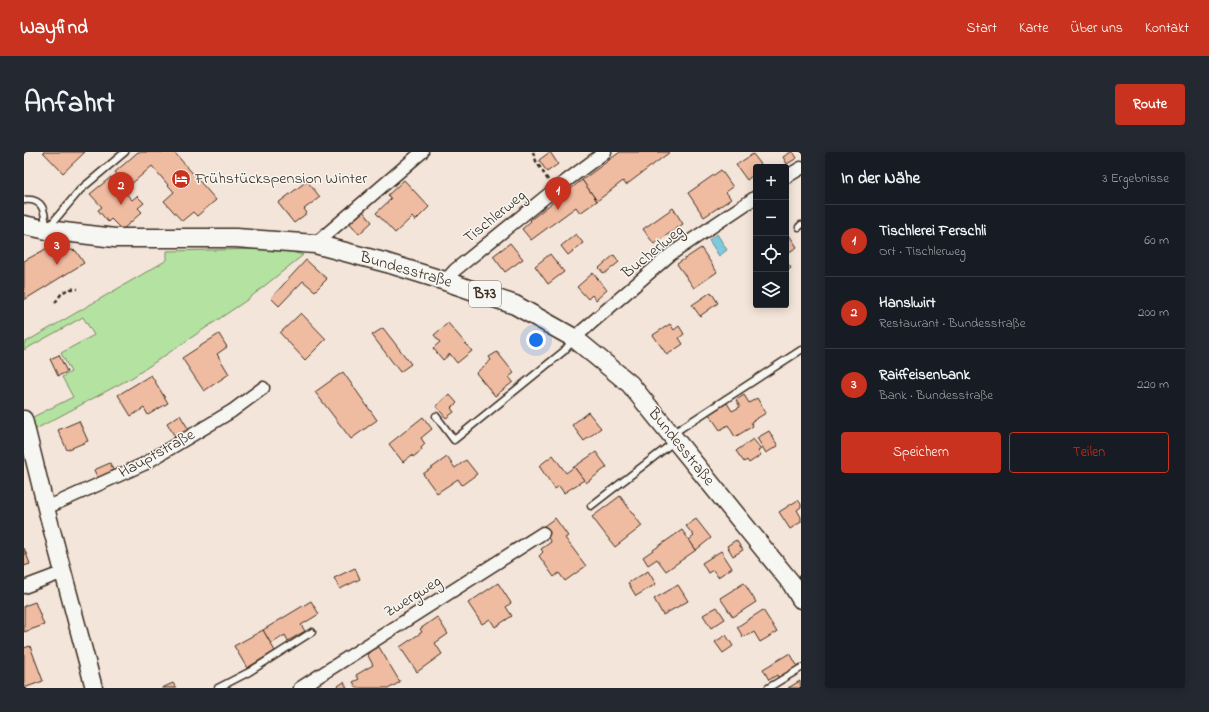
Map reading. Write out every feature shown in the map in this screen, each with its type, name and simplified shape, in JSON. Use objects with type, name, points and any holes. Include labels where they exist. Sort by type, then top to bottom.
[{"type":"main road","name":"Bundesstraße","points":[[24,225],[47,230],[115,238],[236,238],[315,244],[445,280],[515,305],[574,338],[630,384],[796,581],[801,599]]},
{"type":"main road","points":[[24,419],[27,449],[64,572],[94,688]]},
{"type":"street","points":[[315,244],[422,152]]},
{"type":"street","name":"Tischlerweg","points":[[445,280],[455,270],[554,190],[604,152]]},
{"type":"street","points":[[789,175],[801,168]]},
{"type":"street","name":"Bucherlweg","points":[[574,338],[671,254],[753,199]]},
{"type":"street","name":"Hauptstraße","points":[[46,508],[144,464],[232,411],[263,388]]},
{"type":"street","name":"Zwergweg","points":[[300,688],[544,533]]},
{"type":"street","points":[[24,587],[64,572]]},
{"type":"lane","points":[[47,230],[80,190],[125,152]]},
{"type":"lane","points":[[24,200],[33,199],[38,202],[45,211],[47,230]]},
{"type":"lane","points":[[436,416],[454,440],[564,351],[574,338]]},
{"type":"lane","points":[[591,506],[674,438],[801,350]]},
{"type":"lane","points":[[218,688],[249,672],[312,632]]},
{"type":"lane","points":[[768,688],[801,668]]},
{"type":"path","points":[[533,152],[536,161],[554,190]]},
{"type":"path","points":[[55,302],[61,293],[70,288],[78,289]]},
{"type":"green space","points":[[262,249],[288,251],[303,255],[247,300],[133,377],[34,430],[31,418],[73,397],[62,377],[71,372],[61,353],[94,335],[83,317],[24,350],[24,343],[167,260],[167,251]]},
{"type":"water","points":[[717,234],[727,250],[719,256],[709,240]]},
{"type":"building","points":[[43,152],[85,152],[63,173]]},
{"type":"building","name":"Frühstückspension Winter","points":[[138,152],[174,152],[216,200],[197,216],[193,212],[182,221],[164,201],[174,192],[152,166],[128,187],[115,172]]},
{"type":"building","points":[[550,152],[558,164],[547,172],[539,160]]},
{"type":"building","points":[[620,152],[670,152],[626,185],[623,181],[597,201],[582,180]]},
{"type":"building","points":[[793,152],[797,158],[787,164],[783,157]]},
{"type":"building","points":[[753,154],[761,164],[753,164],[753,175],[747,180],[736,165]]},
{"type":"building","points":[[721,170],[733,187],[726,192],[731,199],[704,217],[688,193]]},
{"type":"building","points":[[111,177],[132,200],[137,196],[144,203],[138,208],[142,212],[122,230],[111,219],[108,222],[98,210],[102,207],[90,194]]},
{"type":"building","points":[[404,180],[429,207],[415,221],[412,217],[395,233],[376,213],[391,199],[388,195]]},
{"type":"building","points":[[582,180],[597,201],[580,213],[576,207],[531,240],[522,229],[531,221],[530,220]]},
{"type":"building","points":[[307,181],[320,197],[304,209],[307,213],[294,223],[278,203]]},
{"type":"building","points":[[673,208],[683,224],[654,244],[643,229]]},
{"type":"building","points":[[361,209],[372,222],[359,234],[348,221]]},
{"type":"building","points":[[576,234],[583,243],[568,255],[561,246]]},
{"type":"building","points":[[789,235],[797,247],[789,252]]},
{"type":"building","points":[[510,243],[523,259],[505,272],[493,256]]},
{"type":"building","points":[[51,246],[76,251],[84,263],[24,300],[24,261]]},
{"type":"building","points":[[701,248],[717,272],[694,288],[677,264]]},
{"type":"building","points":[[550,254],[564,272],[548,284],[535,266]]},
{"type":"building","points":[[614,255],[619,262],[604,274],[599,268]]},
{"type":"building","points":[[306,260],[327,279],[315,291],[303,281],[279,306],[271,298]]},
{"type":"building","points":[[593,273],[607,290],[596,300],[592,295],[588,299],[577,287]]},
{"type":"building","points":[[711,292],[718,303],[700,316],[692,305]]},
{"type":"building","points":[[301,313],[326,339],[305,360],[280,333]]},
{"type":"building","points":[[448,323],[472,351],[457,363],[450,354],[443,360],[433,348],[440,342],[434,335]]},
{"type":"building","points":[[670,324],[674,330],[679,326],[684,334],[679,338],[683,344],[667,355],[653,335]]},
{"type":"building","points":[[383,328],[411,364],[400,372],[372,335]]},
{"type":"building","points":[[219,334],[227,347],[217,354],[229,374],[204,391],[182,358]]},
{"type":"building","points":[[497,352],[514,373],[509,377],[513,382],[495,396],[476,373],[491,360],[489,357]]},
{"type":"building","points":[[59,355],[67,372],[58,376],[50,359]]},
{"type":"building","points":[[343,372],[377,420],[351,439],[315,392]]},
{"type":"building","points":[[151,375],[168,403],[148,415],[144,408],[131,416],[118,395]]},
{"type":"building","points":[[449,394],[457,403],[451,408],[454,412],[446,418],[436,406]]},
{"type":"building","points":[[744,395],[749,403],[757,398],[766,413],[751,422],[753,426],[735,437],[728,425],[720,430],[709,414],[727,403],[732,411],[740,407],[736,400]]},
{"type":"building","points":[[588,412],[601,428],[584,441],[572,425]]},
{"type":"building","points":[[180,415],[189,430],[176,439],[167,423]]},
{"type":"building","points":[[423,417],[432,429],[421,438],[425,444],[421,448],[422,450],[403,462],[389,444]]},
{"type":"building","points":[[79,421],[88,441],[67,450],[58,430]]},
{"type":"building","points":[[769,431],[778,446],[766,453],[757,438]]},
{"type":"building","points":[[753,439],[761,449],[758,451],[761,455],[749,463],[747,460],[744,462],[736,451]]},
{"type":"building","points":[[596,452],[607,467],[586,483],[574,467]]},
{"type":"building","points":[[553,455],[566,473],[574,467],[584,480],[564,493],[559,486],[555,489],[539,466]]},
{"type":"building","points":[[447,457],[455,468],[466,460],[477,474],[462,485],[458,479],[437,493],[423,474]]},
{"type":"building","points":[[110,463],[114,472],[98,479],[94,470]]},
{"type":"building","points":[[620,496],[642,526],[615,547],[592,517]]},
{"type":"building","points":[[798,500],[801,504],[801,507],[797,510],[801,517],[801,522],[790,529],[779,512]]},
{"type":"building","points":[[555,518],[568,536],[565,538],[586,566],[565,581],[559,573],[554,577],[539,556],[543,552],[541,549],[551,542],[541,528]]},
{"type":"building","points":[[696,519],[711,538],[696,550],[689,540],[694,536],[686,526]]},
{"type":"building","points":[[682,530],[696,550],[666,571],[657,559],[648,565],[643,557]]},
{"type":"building","points":[[736,540],[743,550],[733,556],[727,546]]},
{"type":"building","points":[[24,548],[30,564],[24,566]]},
{"type":"building","points":[[721,551],[732,568],[718,577],[713,570],[708,573],[702,563]]},
{"type":"building","points":[[355,568],[360,579],[340,589],[334,578]]},
{"type":"building","points":[[648,571],[656,584],[636,596],[628,583]]},
{"type":"building","points":[[498,583],[511,603],[506,607],[512,616],[495,627],[490,619],[482,624],[468,603]]},
{"type":"building","points":[[744,583],[756,602],[733,617],[720,598]]},
{"type":"building","points":[[678,585],[688,601],[663,615],[654,599]]},
{"type":"building","points":[[311,601],[319,614],[301,625],[305,631],[288,641],[285,635],[271,644],[263,630]]},
{"type":"building","points":[[35,602],[44,625],[24,632],[24,606]]},
{"type":"building","points":[[717,607],[725,619],[711,628],[703,615]]},
{"type":"building","points":[[763,610],[777,632],[760,642],[754,632],[743,637],[737,627]]},
{"type":"building","points":[[437,617],[448,634],[435,643],[442,654],[417,672],[400,647],[422,632],[420,629]]},
{"type":"building","points":[[263,630],[275,651],[247,668],[234,646]]},
{"type":"building","points":[[726,635],[733,646],[723,653],[715,642]]},
{"type":"building","points":[[30,646],[43,681],[24,688],[24,648]]},
{"type":"building","points":[[379,647],[400,682],[390,688],[357,688],[353,682],[359,679],[356,675],[373,665],[367,654]]},
{"type":"building","points":[[790,653],[799,669],[779,680],[777,675],[769,680],[763,669]]},
{"type":"building","points":[[800,681],[801,688],[788,688]]},
{"type":"building","points":[[344,682],[347,688],[335,688]]},
{"type":"building","points":[[173,683],[176,688],[162,688]]},
{"type":"place","name":"Frühstückspension Winter","points":[[181,179]]},
{"type":"place","name":"Hanslwirt","points":[[121,205]]},
{"type":"place","name":"Tischlerei Ferschli","points":[[558,210]]},
{"type":"place","name":"Raiffeisenbank","points":[[57,265]]}]
